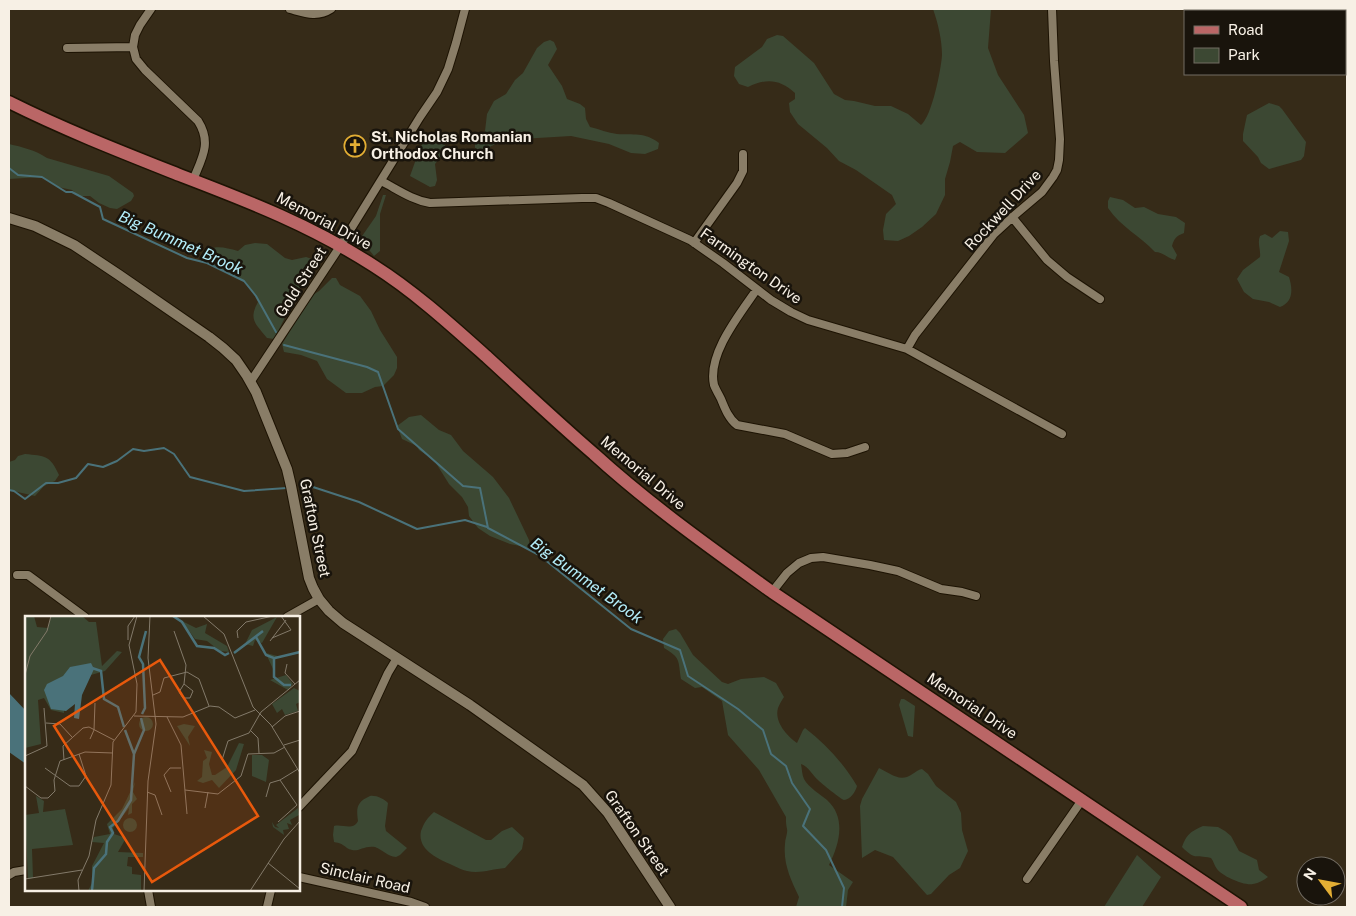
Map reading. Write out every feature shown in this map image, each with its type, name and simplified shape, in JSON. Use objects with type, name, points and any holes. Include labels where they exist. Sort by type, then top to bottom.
[{"type":"main road","name":"Memorial Drive","points":[[9,102],[82,136],[284,217],[341,245],[388,275],[460,334],[637,492],[695,536],[772,592],[1241,907]]},
{"type":"street","points":[[151,9],[137,30],[133,40],[133,47],[136,59],[140,65],[202,127],[206,140],[205,146],[193,180]]},
{"type":"street","points":[[290,9],[311,15],[324,13],[331,9]]},
{"type":"street","name":"Gold Street","points":[[251,382],[341,245],[443,81],[456,43],[464,9]]},
{"type":"street","name":"Rockwell Drive","points":[[907,349],[915,335],[989,241],[1012,217],[1042,192],[1053,177],[1058,166],[1060,139],[1052,9]]},
{"type":"street","points":[[67,48],[133,47]]},
{"type":"street","points":[[694,242],[737,183],[743,171],[743,154]]},
{"type":"street","name":"Farmington Drive","points":[[381,181],[420,202],[458,203],[596,198],[618,206],[694,242],[780,307],[799,316],[907,349],[1062,434]]},
{"type":"street","points":[[1012,217],[1046,260],[1100,300]]},
{"type":"street","name":"Grafton Street","points":[[9,218],[28,224],[74,245],[119,274],[223,348],[236,360],[251,382],[286,469],[292,486],[309,578],[319,599],[328,611],[343,623],[470,705],[583,785],[608,813],[670,907]]},
{"type":"street","points":[[757,289],[730,330],[714,362],[714,386],[731,421],[737,425],[785,434],[832,454],[847,453],[865,447]]},
{"type":"street","points":[[772,592],[787,573],[799,562],[823,557],[898,571],[941,589],[976,596]]},
{"type":"street","points":[[16,575],[28,576],[84,616]]},
{"type":"street","points":[[289,616],[319,599]]},
{"type":"street","points":[[300,806],[352,751],[388,673],[397,658]]},
{"type":"street","points":[[1027,879],[1082,800]]},
{"type":"street","points":[[9,875],[25,870]]},
{"type":"street","name":"Sinclair Road","points":[[300,877],[403,900],[425,907]]},
{"type":"street","points":[[148,891],[151,907]]},
{"type":"street","points":[[267,907],[271,891]]},
{"type":"green space","points":[[933,9],[991,9],[988,48],[998,75],[1024,115],[1028,133],[1005,153],[977,152],[960,142],[953,146],[945,179],[945,195],[936,214],[909,236],[898,241],[884,240],[883,230],[886,214],[896,204],[892,195],[856,170],[839,161],[827,148],[798,124],[790,112],[789,103],[795,99],[795,93],[789,88],[773,81],[761,82],[748,87],[739,84],[734,76],[735,67],[762,47],[767,39],[777,35],[783,36],[814,63],[834,94],[845,100],[875,106],[891,106],[908,114],[921,125],[932,103],[942,55],[937,20]]},
{"type":"green space","points":[[550,40],[554,42],[557,49],[548,65],[562,86],[567,99],[585,108],[586,119],[590,127],[614,133],[649,137],[659,143],[658,149],[645,154],[631,153],[609,144],[571,136],[504,140],[481,151],[475,148],[475,143],[485,131],[487,114],[494,101],[506,94],[515,80],[523,73],[537,48]]},
{"type":"green space","points":[[1269,103],[1282,109],[1306,142],[1304,156],[1301,160],[1269,169],[1261,163],[1243,141],[1243,134],[1247,115]]},
{"type":"green space","points":[[432,139],[445,145],[446,150],[435,164],[437,180],[435,186],[430,187],[410,176],[424,141]]},
{"type":"green space","points":[[9,144],[33,151],[47,158],[109,176],[133,193],[134,196],[131,201],[117,209],[99,203],[90,196],[79,196],[72,190],[58,187],[41,177],[9,179]]},
{"type":"green space","points":[[383,195],[386,195],[380,214],[380,251],[374,256],[360,239],[376,216]]},
{"type":"green space","points":[[1110,197],[1123,200],[1135,208],[1144,207],[1158,214],[1176,217],[1185,223],[1184,233],[1176,238],[1172,246],[1177,255],[1175,260],[1155,252],[1119,221],[1108,208]]},
{"type":"green space","points":[[1280,231],[1288,232],[1289,241],[1279,272],[1289,277],[1291,295],[1290,299],[1280,307],[1269,302],[1253,299],[1244,292],[1237,279],[1243,270],[1260,257],[1260,236],[1265,234],[1272,238]]},
{"type":"green space","points":[[255,243],[267,244],[285,258],[292,260],[306,257],[312,259],[313,263],[274,339],[267,338],[255,322],[254,313],[258,302],[247,285],[235,275],[202,262],[207,251],[216,247],[238,251],[245,245]]},
{"type":"green space","points":[[332,278],[336,278],[340,285],[360,296],[371,311],[380,330],[397,357],[397,368],[394,375],[383,386],[375,387],[362,393],[346,393],[327,379],[317,361],[301,355],[284,352],[282,344],[311,296]]},
{"type":"green space","points":[[421,415],[439,430],[451,435],[463,451],[493,477],[509,498],[529,540],[530,548],[510,544],[490,536],[478,528],[469,516],[468,507],[462,497],[449,484],[434,460],[419,450],[417,446],[402,439],[397,426],[409,417]]},
{"type":"green space","points":[[25,454],[37,455],[50,460],[59,475],[55,481],[44,486],[35,496],[9,490],[9,462]]},
{"type":"green space","points":[[676,629],[693,655],[722,682],[728,684],[741,679],[764,677],[776,683],[784,697],[778,707],[778,718],[789,737],[797,743],[805,728],[834,755],[857,786],[852,795],[844,800],[801,764],[806,782],[827,800],[837,815],[839,823],[838,840],[829,865],[853,882],[848,890],[846,907],[796,907],[799,897],[785,858],[786,817],[759,770],[728,735],[722,701],[702,687],[695,688],[681,679],[678,660],[664,648],[663,639],[669,631]]},
{"type":"green space","points":[[901,699],[915,706],[913,737],[908,736],[899,705]]},
{"type":"green space","points":[[879,768],[896,777],[903,778],[922,769],[936,786],[956,802],[961,813],[962,830],[968,851],[960,868],[949,875],[931,894],[927,895],[893,857],[875,850],[862,858],[860,806]]},
{"type":"green space","points":[[375,796],[388,803],[386,831],[407,848],[396,857],[375,847],[354,850],[334,842],[334,826],[353,826],[356,824],[358,821],[358,806],[362,800]]},
{"type":"green space","points":[[434,812],[486,840],[491,840],[502,831],[512,827],[524,838],[522,849],[505,868],[477,872],[467,871],[446,863],[425,849],[422,843],[421,831],[429,816]]},
{"type":"green space","points":[[1203,826],[1218,827],[1225,831],[1231,836],[1239,851],[1257,860],[1259,870],[1268,877],[1253,884],[1239,882],[1220,872],[1211,858],[1190,854],[1182,847],[1187,836]]},
{"type":"green space","points":[[1137,855],[1161,877],[1142,907],[1104,907]]},
{"type":"water","points":[[9,693],[25,710],[25,763],[9,752]]},
{"type":"waterway","name":"Big Bummet Brook","points":[[9,168],[18,175],[42,177],[66,192],[72,192],[100,207],[103,219],[187,258],[207,263],[244,281],[256,296],[276,332]]},
{"type":"waterway","name":"Big Bummet Brook","points":[[284,345],[367,367],[378,372],[398,429],[463,486],[480,488],[488,528],[539,555],[631,629],[680,650],[688,676],[738,709],[763,730],[771,754],[786,766],[792,783],[810,809],[803,826],[826,850],[844,888],[842,907]]},
{"type":"waterway","points":[[9,490],[14,491],[25,499],[46,483],[58,483],[76,478],[88,464],[103,467],[117,461],[133,449],[144,451],[164,448],[174,454],[190,477],[244,491],[287,488]]},
{"type":"waterway","points":[[300,488],[313,487],[359,502],[417,529],[465,520],[487,527]]},
{"type":"place","name":"St. Nicholas Romanian Orthodox Church","points":[[355,146]]}]
